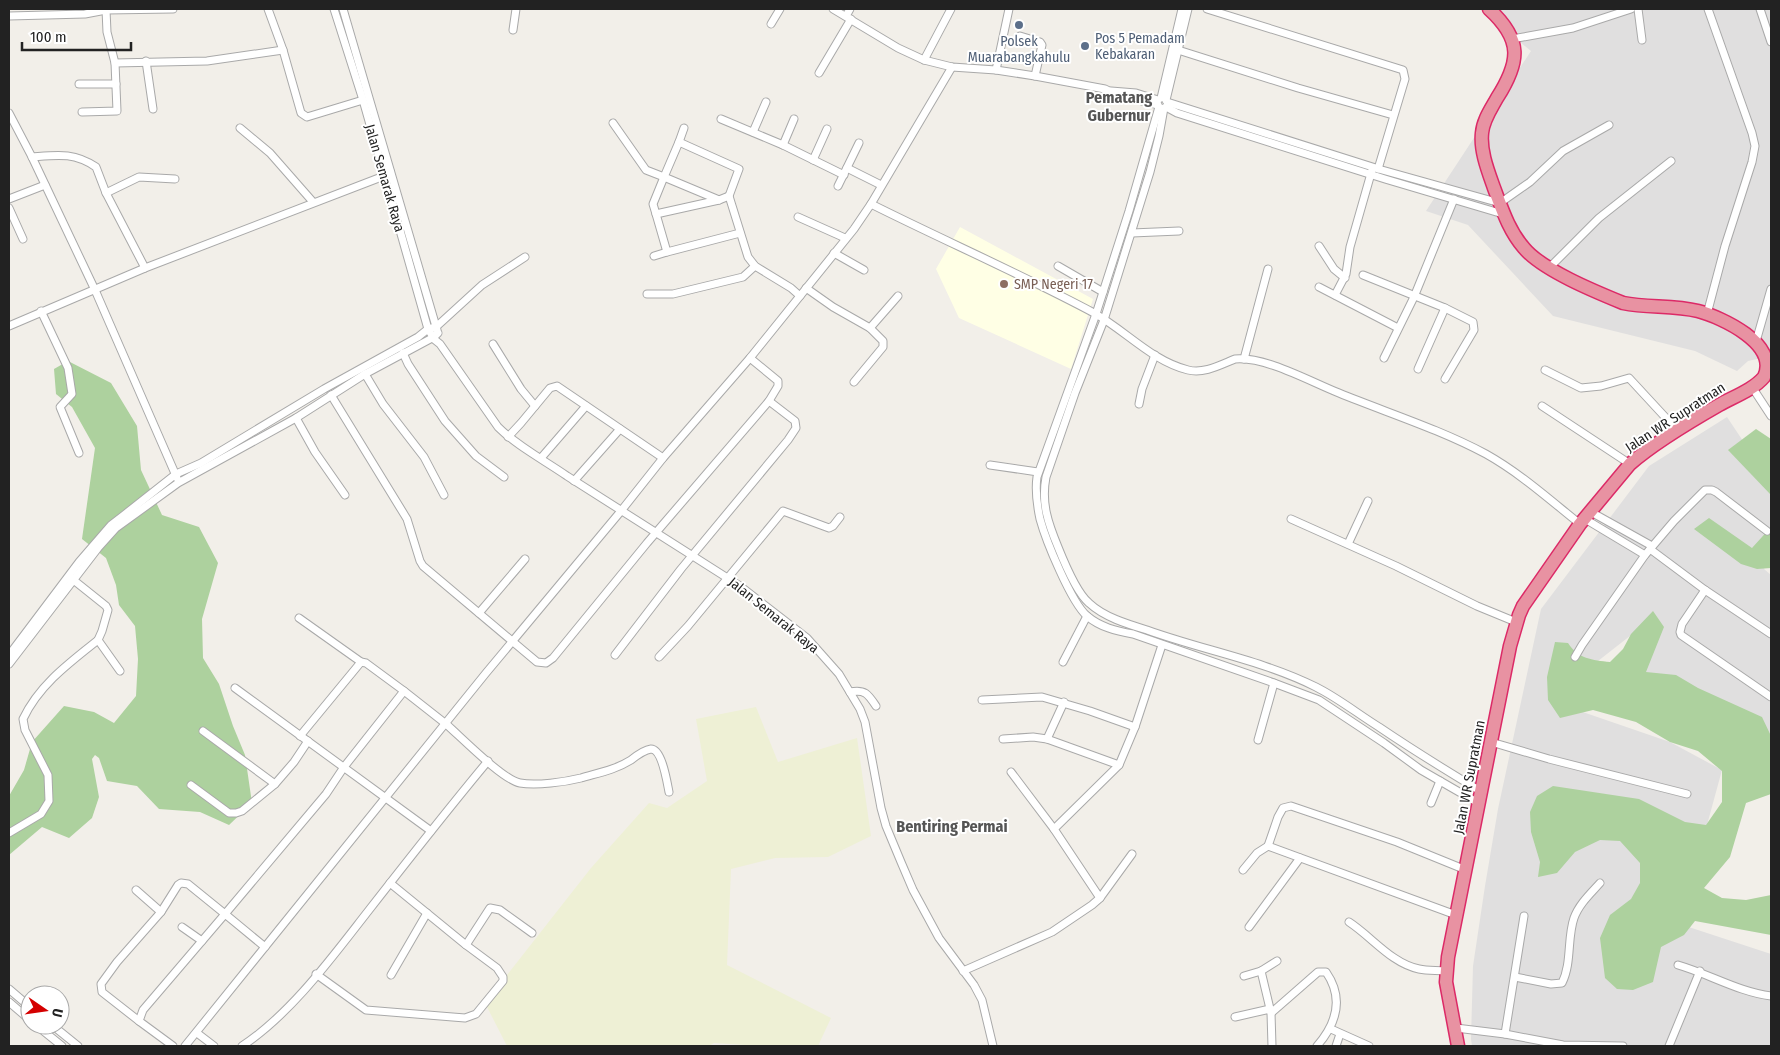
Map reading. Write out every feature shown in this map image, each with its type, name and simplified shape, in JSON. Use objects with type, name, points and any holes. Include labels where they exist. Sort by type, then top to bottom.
[{"type":"highway","points":[[1489,9],[1501,22],[1515,46],[1514,65],[1504,88],[1488,112],[1482,133],[1484,157],[1502,209],[1513,233],[1524,249],[1549,268],[1623,303],[1674,307],[1707,314],[1726,321],[1757,338]]},
{"type":"highway","name":"Jalan WR Supratman","points":[[1458,1046],[1446,970],[1516,622],[1523,606],[1585,518],[1630,464],[1640,455],[1699,417],[1752,387],[1766,373],[1771,361],[1767,349],[1757,338]]},
{"type":"street","points":[[9,16],[85,14],[106,10],[173,9]]},
{"type":"street","points":[[268,9],[283,50],[301,114],[305,116],[363,100]]},
{"type":"street","name":"Jalan Semarak Raya","points":[[334,9],[387,174]]},
{"type":"street","name":"Jalan Semarak Raya","points":[[343,9],[387,174],[440,344],[489,416],[508,437],[574,481],[727,577],[807,638],[839,674],[860,709],[865,722],[886,826],[913,890],[939,938],[974,985],[982,1000],[994,1046]]},
{"type":"street","points":[[512,30],[516,9]]},
{"type":"street","points":[[771,24],[780,9]]},
{"type":"street","points":[[833,9],[849,14],[898,48],[924,60],[952,67],[996,70],[1035,76],[1111,91],[1117,95],[1162,104],[1502,209]]},
{"type":"street","points":[[924,60],[952,9]]},
{"type":"street","points":[[996,70],[1009,9]]},
{"type":"street","points":[[1182,9],[1162,104],[1155,154],[1104,320],[1050,464],[1043,489],[1044,504],[1063,561],[1082,596],[1099,610],[1128,624],[1236,657],[1289,676],[1329,694],[1481,798]]},
{"type":"street","points":[[1188,9],[1162,104],[1096,314],[1038,472],[1036,492],[1041,520],[1057,564],[1076,603],[1087,616],[1109,629],[1133,634],[1320,700],[1421,770],[1440,781],[1481,798]]},
{"type":"street","points":[[1207,9],[1403,70],[1405,79],[1350,247],[1345,278],[1335,295]]},
{"type":"street","points":[[1512,38],[1573,28],[1631,9]]},
{"type":"street","points":[[1638,9],[1642,40]]},
{"type":"street","points":[[1707,314],[1725,246],[1752,162],[1755,146],[1708,9]]},
{"type":"street","points":[[1760,9],[1771,42]]},
{"type":"street","points":[[82,112],[117,111],[115,63],[107,32],[106,10]]},
{"type":"street","points":[[819,73],[849,14]]},
{"type":"street","points":[[1020,36],[1042,45],[1035,76]]},
{"type":"street","points":[[115,63],[207,61],[283,50]]},
{"type":"street","points":[[1178,50],[1298,88],[1393,115]]},
{"type":"street","points":[[146,61],[153,110]]},
{"type":"street","points":[[185,1046],[445,723],[663,458],[750,358],[854,229],[871,204],[952,67]]},
{"type":"street","points":[[79,84],[116,84]]},
{"type":"street","points":[[753,132],[766,102]]},
{"type":"street","points":[[9,113],[95,290],[176,474],[178,483]]},
{"type":"street","points":[[721,119],[783,145],[844,175]]},
{"type":"street","points":[[783,145],[794,119]]},
{"type":"street","points":[[613,123],[646,170],[719,200]]},
{"type":"street","points":[[1502,209],[1563,152],[1609,125]]},
{"type":"street","points":[[240,128],[270,154],[313,202]]},
{"type":"street","points":[[667,252],[653,204],[684,128]]},
{"type":"street","points":[[813,160],[827,129]]},
{"type":"street","points":[[679,142],[738,169],[729,196],[748,257],[755,266],[792,288],[870,328],[880,337],[884,346],[854,382]]},
{"type":"street","points":[[838,186],[859,143]]},
{"type":"street","points":[[32,157],[63,154],[91,163],[96,167],[106,193],[146,268]]},
{"type":"street","points":[[1549,268],[1599,218],[1671,161]]},
{"type":"street","points":[[847,168],[881,186]]},
{"type":"street","points":[[1374,170],[1454,199],[1502,209]]},
{"type":"street","points":[[9,326],[146,268],[387,174]]},
{"type":"street","points":[[106,193],[139,177],[175,179]]},
{"type":"street","points":[[9,199],[45,185]]},
{"type":"street","points":[[656,214],[729,196]]},
{"type":"street","points":[[1384,358],[1414,296],[1454,199]]},
{"type":"street","points":[[871,204],[1096,314],[1155,355],[1178,367],[1191,371],[1202,371],[1235,359],[1244,359],[1277,367],[1438,431],[1487,455],[1585,518],[1649,550],[1771,634]]},
{"type":"street","points":[[9,208],[23,239]]},
{"type":"street","points":[[798,217],[845,238]]},
{"type":"street","points":[[1132,233],[1179,231]]},
{"type":"street","points":[[654,256],[740,233]]},
{"type":"street","name":"Jalan Semarak Raya","points":[[405,236],[428,329]]},
{"type":"street","points":[[1319,246],[1334,269],[1345,278]]},
{"type":"street","points":[[834,253],[864,270]]},
{"type":"street","points":[[9,664],[71,578],[116,528],[178,483],[296,418],[436,332],[482,285],[525,257]]},
{"type":"street","points":[[647,294],[674,294],[743,277],[755,266]]},
{"type":"street","points":[[1058,266],[1103,292]]},
{"type":"street","points":[[1244,359],[1268,269]]},
{"type":"street","points":[[1363,275],[1445,308],[1473,322],[1474,330],[1445,380]]},
{"type":"street","points":[[1319,287],[1398,328]]},
{"type":"street","points":[[1757,338],[1771,289]]},
{"type":"street","points":[[870,328],[898,296]]},
{"type":"street","points":[[1418,369],[1445,308]]},
{"type":"street","points":[[41,311],[68,368],[72,394],[60,406],[78,453]]},
{"type":"street","points":[[9,655],[112,525],[176,474],[201,463],[324,389],[418,337],[428,329],[436,332]]},
{"type":"street","points":[[493,344],[521,389],[535,406]]},
{"type":"street","points":[[403,353],[408,364],[445,421],[476,456],[504,477]]},
{"type":"street","points":[[1139,404],[1142,389],[1155,355]]},
{"type":"street","points":[[331,396],[407,520],[422,566],[479,614],[514,640],[538,662],[546,663],[553,658],[768,401],[779,384],[750,358]]},
{"type":"street","points":[[1545,370],[1580,388],[1601,386],[1629,378],[1678,431]]},
{"type":"street","points":[[365,374],[382,404],[424,457],[444,494]]},
{"type":"street","points":[[508,437],[550,388],[557,386],[663,458]]},
{"type":"street","points":[[1752,387],[1771,416]]},
{"type":"street","points":[[615,655],[796,428],[795,421],[768,401]]},
{"type":"street","points":[[541,458],[586,406]]},
{"type":"street","points":[[1542,406],[1630,464]]},
{"type":"street","points":[[296,418],[314,452],[345,495]]},
{"type":"street","points":[[574,481],[620,429]]},
{"type":"street","points":[[990,465],[1038,472]]},
{"type":"street","points":[[1575,658],[1582,645],[1649,550],[1674,521],[1706,490],[1716,492],[1767,531]]},
{"type":"street","points":[[1348,544],[1368,501]]},
{"type":"street","points":[[659,657],[688,626],[783,511],[829,528],[840,517]]},
{"type":"street","points":[[1585,518],[1649,550]]},
{"type":"street","points":[[1292,519],[1516,622]]},
{"type":"street","points":[[479,614],[525,559]]},
{"type":"street","points":[[9,833],[41,814],[49,801],[48,775],[25,730],[23,719],[35,696],[53,677],[98,640],[108,610],[106,606],[71,578]]},
{"type":"street","points":[[1705,590],[1682,624],[1681,635],[1771,697]]},
{"type":"street","points":[[1076,603],[1082,596]]},
{"type":"street","points":[[1063,662],[1087,616]]},
{"type":"street","points":[[299,618],[361,662],[366,663],[445,723],[512,780],[520,783],[534,784],[575,779],[614,769],[644,751],[652,749],[660,757],[669,792]]},
{"type":"street","points":[[98,640],[120,671]]},
{"type":"street","points":[[1054,829],[1119,765],[1135,728],[1162,645]]},
{"type":"street","points":[[1232,669],[1236,657]]},
{"type":"street","points":[[300,736],[361,662]]},
{"type":"street","points":[[1258,740],[1274,683]]},
{"type":"street","points":[[235,688],[431,831]]},
{"type":"street","points":[[850,692],[861,690],[866,692],[876,706]]},
{"type":"street","points":[[139,1021],[143,1010],[326,794],[344,767],[404,692]]},
{"type":"street","points":[[982,700],[1042,697],[1064,702],[1135,728]]},
{"type":"street","points":[[1048,739],[1064,702]]},
{"type":"street","points":[[203,731],[275,784]]},
{"type":"street","points":[[1003,739],[1033,737],[1048,739],[1119,765]]},
{"type":"street","points":[[191,785],[229,813],[242,811],[275,784],[308,741]]},
{"type":"street","points":[[1491,742],[1549,759],[1687,794]]},
{"type":"street","points":[[242,1046],[260,1034],[294,1000],[488,761]]},
{"type":"street","points":[[1011,772],[1054,829],[1100,898]]},
{"type":"street","points":[[1431,803],[1440,781]]},
{"type":"street","points":[[1243,870],[1257,853],[1268,846],[1283,808],[1291,806],[1398,842],[1466,870]]},
{"type":"street","points":[[1268,846],[1456,914]]},
{"type":"street","points":[[964,972],[1052,932],[1092,906],[1132,854]]},
{"type":"street","points":[[1249,927],[1300,858]]},
{"type":"street","points":[[173,1046],[102,992],[101,984],[117,962],[160,912],[178,885],[185,882],[266,947]]},
{"type":"street","points":[[316,974],[366,1010],[465,1018],[476,1014],[503,981],[504,977],[496,968],[390,882]]},
{"type":"street","points":[[1515,977],[1551,984],[1562,983],[1574,917],[1578,909],[1600,883]]},
{"type":"street","points":[[136,890],[160,912]]},
{"type":"street","points":[[466,945],[490,908],[500,910],[532,933]]},
{"type":"street","points":[[391,975],[427,913]]},
{"type":"street","points":[[1505,1034],[1524,916]]},
{"type":"street","points":[[1348,922],[1385,951],[1411,967],[1446,970]]},
{"type":"street","points":[[182,927],[202,941]]},
{"type":"street","points":[[1244,976],[1261,972],[1277,961]]},
{"type":"street","points":[[1678,965],[1700,971],[1752,992],[1771,996]]},
{"type":"street","points":[[1669,1046],[1700,971]]},
{"type":"street","points":[[1261,972],[1270,1011],[1272,1046]]},
{"type":"street","points":[[1235,1017],[1270,1011],[1318,972],[1326,972],[1334,984],[1336,1008],[1331,1029],[1317,1046]]},
{"type":"street","points":[[9,989],[20,998]]},
{"type":"street","points":[[9,1002],[20,1011]]},
{"type":"street","points":[[1456,1028],[1505,1034],[1563,1045],[1623,1046]]},
{"type":"street","points":[[1331,1029],[1369,1046]]},
{"type":"street","points":[[197,1033],[214,1046]]},
{"type":"street","points":[[1336,1046],[1340,1034]]},
{"type":"street","points":[[48,1035],[62,1046]]},
{"type":"street","points":[[64,1035],[78,1046]]},
{"type":"shaded area","points":[[1480,9],[1771,9],[1771,38],[1768,39],[1771,49],[1771,356],[1748,361],[1737,371],[1695,351],[1553,316],[1468,225],[1426,211],[1531,51]]},
{"type":"shaded area","name":"SMP Negeri 17","points":[[960,227],[1093,299],[1071,369],[959,318],[936,269]]},
{"type":"shaded area","points":[[1727,417],[1771,483],[1771,557],[1764,569],[1771,575],[1771,745],[1645,672],[1635,632],[1598,661],[1574,709],[1670,742],[1722,770],[1707,825],[1643,912],[1771,954],[1771,1046],[1472,1046],[1473,966],[1485,886],[1498,809],[1541,609],[1649,466]]},
{"type":"shaded area","points":[[756,707],[778,762],[857,738],[871,836],[828,857],[775,858],[731,869],[727,965],[831,1018],[818,1046],[760,1046],[714,1043],[709,1046],[507,1046],[485,1003],[591,868],[649,803],[667,808],[707,781],[696,719]]},
{"type":"green space","points":[[68,361],[111,383],[137,426],[141,470],[162,515],[199,527],[218,563],[202,619],[203,658],[219,684],[245,755],[252,803],[229,825],[200,812],[159,809],[137,786],[107,781],[99,758],[95,755],[92,759],[99,797],[92,818],[69,838],[42,827],[9,855],[9,796],[24,770],[32,742],[64,706],[94,712],[114,723],[136,696],[138,659],[135,626],[119,605],[116,585],[106,558],[82,539],[95,448],[72,407],[56,394],[54,369]]},
{"type":"green space","points":[[1756,429],[1771,439],[1771,495],[1728,450]]},
{"type":"green space","points":[[1709,518],[1752,548],[1771,527],[1771,568],[1757,569],[1741,564],[1694,529]]},
{"type":"green space","points":[[1653,611],[1664,627],[1646,672],[1676,675],[1698,688],[1762,717],[1771,736],[1771,794],[1746,803],[1730,857],[1704,888],[1722,898],[1746,900],[1771,895],[1771,935],[1695,921],[1684,935],[1661,947],[1653,982],[1633,990],[1617,989],[1605,978],[1600,938],[1610,915],[1631,899],[1640,883],[1640,863],[1620,841],[1600,840],[1575,852],[1557,873],[1538,877],[1540,862],[1531,832],[1530,812],[1537,796],[1553,786],[1639,799],[1685,822],[1706,825],[1722,802],[1722,771],[1698,751],[1670,742],[1636,722],[1593,710],[1560,718],[1548,700],[1547,677],[1555,642],[1568,643],[1576,652],[1586,658],[1610,662],[1623,649],[1631,634]]},
{"type":"place","name":"Polsek Muarabangkahulu","points":[[1019,25]]},
{"type":"place","name":"Pos 5 Pemadam Kebakaran","points":[[1085,46]]},
{"type":"place","name":"SMP Negeri 17","points":[[1004,284]]},
{"type":"district","name":"Pematang Gubernur","points":[[1119,106]]},
{"type":"district","name":"Bentiring Permai","points":[[952,826]]}]
